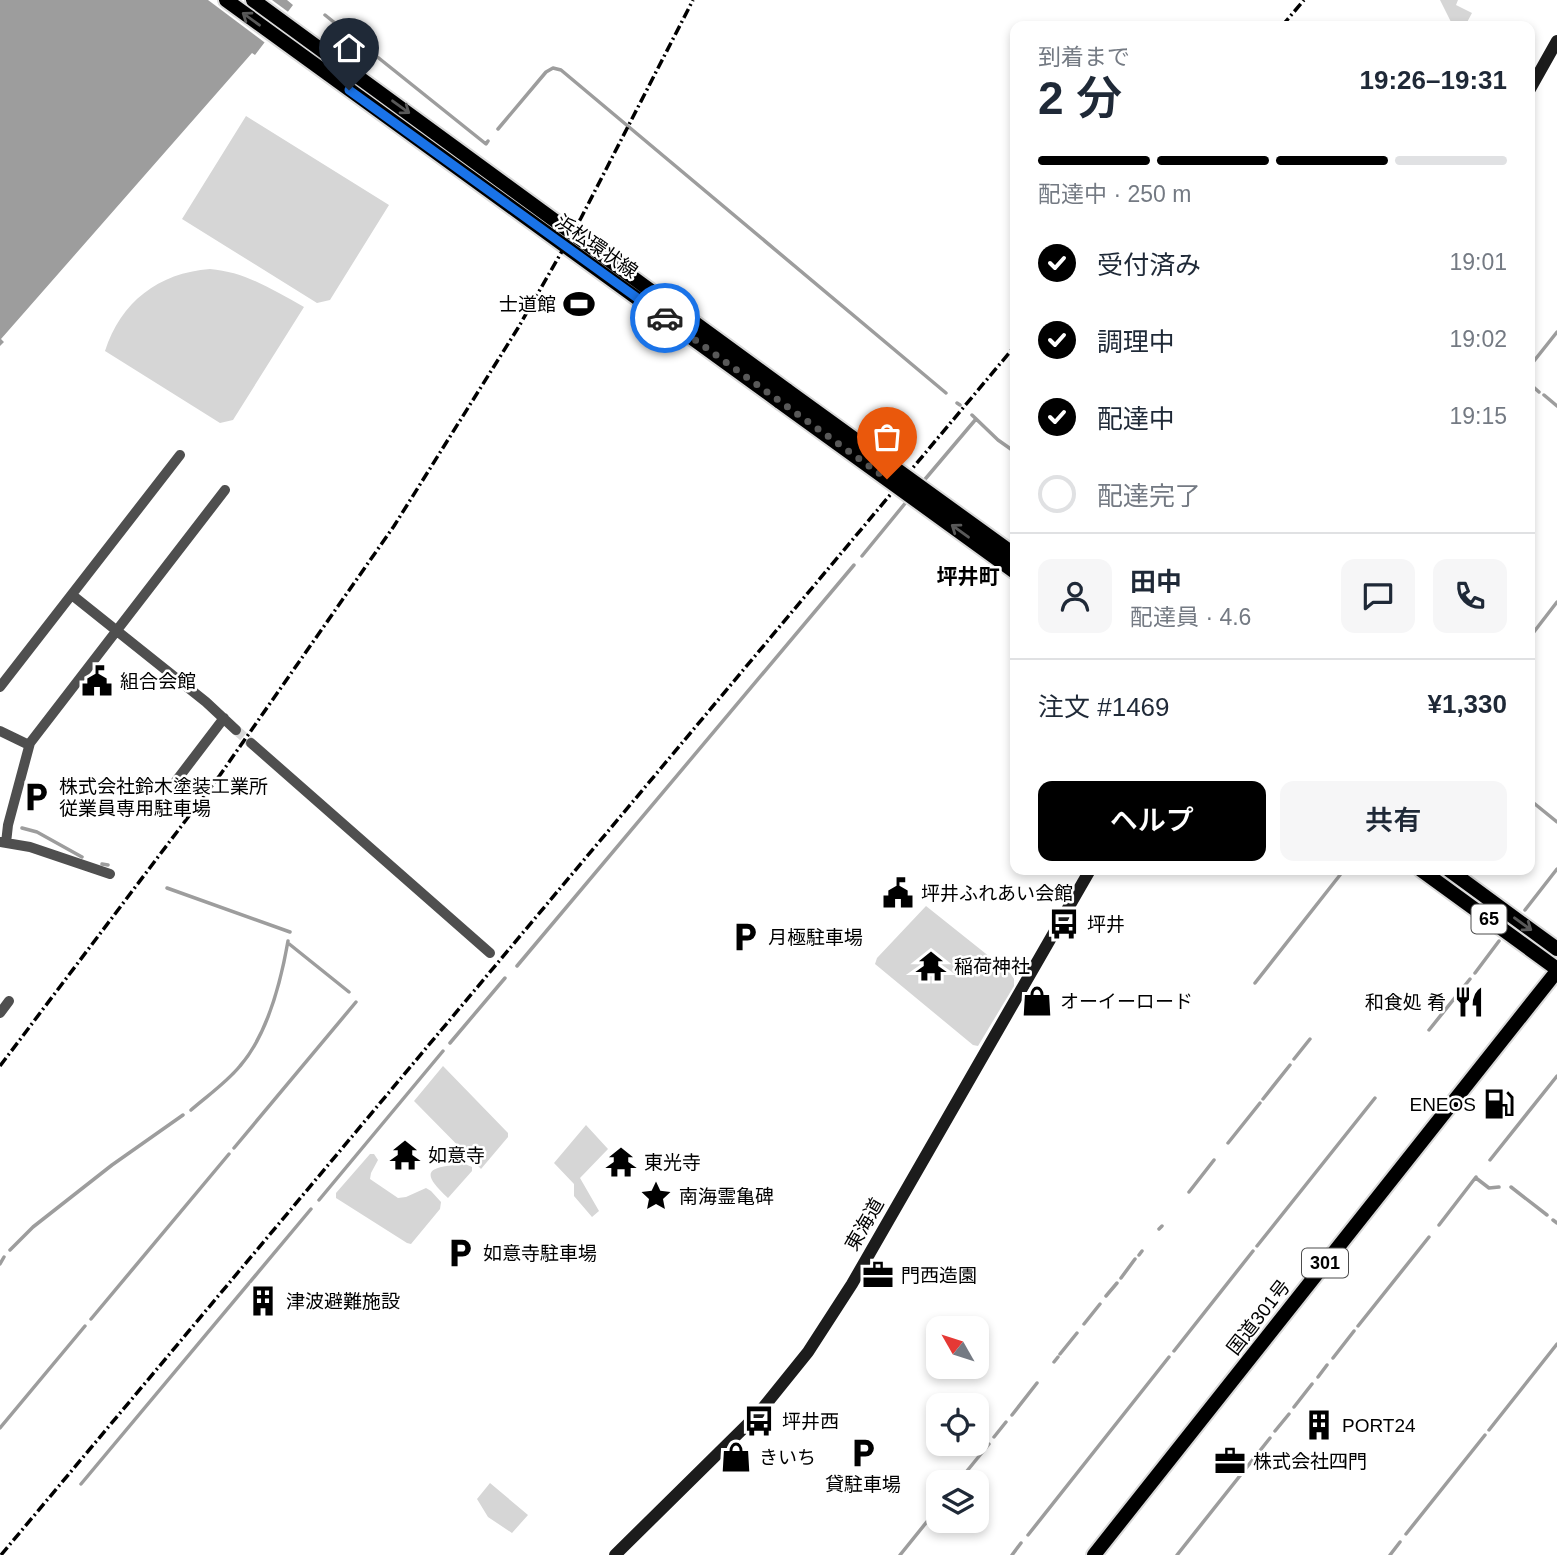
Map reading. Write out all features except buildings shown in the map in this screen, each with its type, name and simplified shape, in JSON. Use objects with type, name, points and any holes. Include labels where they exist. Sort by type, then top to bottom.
[{"type":"main road","name":"浜松環状線","points":[[226,0],[486,190],[1010,552]]},
{"type":"main road","name":"浜松環状線","points":[[253,0],[496,176],[1010,568]]},
{"type":"main road","points":[[281,41],[291,27]]},
{"type":"main road","points":[[1535,80],[1557,41]]},
{"type":"main road","points":[[486,190],[496,176]]},
{"type":"main road","name":"東海道","points":[[615,1555],[758,1414],[814,1344],[852,1284],[1087,875]]},
{"type":"main road","name":"65","points":[[1428,875],[1557,970]]},
{"type":"main road","name":"65","points":[[1456,875],[1557,948]]},
{"type":"main road","name":"国道301号","points":[[1094,1555],[1557,970]]},
{"type":"street","points":[[0,688],[180,455]]},
{"type":"street","points":[[110,874],[30,847],[3,842],[30,744],[225,490]]},
{"type":"street","points":[[72,595],[236,730]]},
{"type":"street","points":[[176,781],[224,718]]},
{"type":"street","points":[[0,731],[30,744]]},
{"type":"street","points":[[251,743],[490,953]]},
{"type":"street","points":[[0,1013],[9,1001]]},
{"type":"shaded area","points":[[0,0],[287,0],[293,5],[255,55],[252,53],[1,339],[4,342],[0,346]]},
{"type":"shaded area","points":[[1440,0],[1458,0],[1456,5],[1472,13],[1468,21],[1450,21]]},
{"type":"shaded area","points":[[246,116],[389,205],[330,300],[317,303],[182,219]]},
{"type":"shaded area","points":[[210,269],[247,278],[304,307],[233,420],[220,423],[105,351],[121,318],[144,293],[174,277]]},
{"type":"shaded area","points":[[926,906],[1014,979],[1014,986],[978,1046],[973,1045],[875,964],[877,958]]},
{"type":"shaded area","points":[[443,1066],[508,1133],[508,1137],[481,1169],[414,1101]]},
{"type":"shaded area","points":[[586,1125],[608,1149],[580,1178],[599,1211],[592,1217],[574,1196],[574,1184],[554,1163]]},
{"type":"shaded area","points":[[370,1154],[374,1154],[378,1160],[370,1179],[398,1198],[426,1188],[441,1202],[440,1209],[411,1244],[336,1198],[336,1193]]},
{"type":"shaded area","points":[[465,1164],[472,1167],[472,1171],[448,1198],[433,1181],[432,1171],[444,1166]]},
{"type":"shaded area","points":[[490,1483],[528,1515],[512,1533],[488,1517],[477,1499]]},
{"type":"pier","points":[[208,0],[272,0],[291,14],[268,45]]},
{"type":"waterway","points":[[325,15],[486,144],[488,141]]},
{"type":"waterway","points":[[498,129],[546,72],[553,68],[561,70],[946,393]]},
{"type":"waterway","points":[[1535,360],[1557,332]]},
{"type":"waterway","points":[[1535,388],[1539,392]]},
{"type":"waterway","points":[[1544,395],[1557,406]]},
{"type":"waterway","points":[[972,415],[1010,448]]},
{"type":"waterway","points":[[921,484],[976,419]]},
{"type":"waterway","points":[[862,556],[907,501]]},
{"type":"waterway","points":[[517,966],[854,565]]},
{"type":"waterway","points":[[1535,631],[1557,602]]},
{"type":"waterway","points":[[1535,804],[1557,822]]},
{"type":"waterway","points":[[22,828],[37,832],[82,857]]},
{"type":"waterway","points":[[102,864],[108,865]]},
{"type":"waterway","points":[[1525,910],[1557,869]]},
{"type":"waterway","points":[[1255,983],[1340,875]]},
{"type":"waterway","points":[[167,888],[290,932]]},
{"type":"waterway","points":[[191,1110],[223,1084],[250,1053],[277,990],[288,941]]},
{"type":"waterway","points":[[1475,973],[1499,941]]},
{"type":"waterway","points":[[288,943],[349,992]]},
{"type":"waterway","points":[[450,1043],[505,978]]},
{"type":"waterway","points":[[1429,1030],[1470,979]]},
{"type":"waterway","points":[[234,1148],[356,1002]]},
{"type":"waterway","points":[[1294,1059],[1310,1039]]},
{"type":"waterway","points":[[319,1200],[443,1051]]},
{"type":"waterway","points":[[1263,1099],[1290,1065]]},
{"type":"waterway","points":[[1490,1160],[1557,1076]]},
{"type":"waterway","points":[[1257,1246],[1375,1098]]},
{"type":"waterway","points":[[1228,1143],[1260,1103]]},
{"type":"waterway","points":[[10,1250],[33,1227],[112,1165],[183,1115]]},
{"type":"waterway","points":[[91,1319],[229,1154]]},
{"type":"waterway","points":[[1189,1192],[1214,1160]]},
{"type":"waterway","points":[[1439,1225],[1476,1177]]},
{"type":"waterway","points":[[1476,1178],[1489,1188],[1499,1187]]},
{"type":"waterway","points":[[1511,1187],[1547,1215]]},
{"type":"waterway","points":[[81,1484],[311,1209]]},
{"type":"waterway","points":[[1553,1220],[1557,1223]]},
{"type":"waterway","points":[[1159,1229],[1162,1226]]},
{"type":"waterway","points":[[1358,1326],[1429,1237]]},
{"type":"waterway","points":[[1139,1255],[1142,1251]]},
{"type":"waterway","points":[[1174,1351],[1253,1251]]},
{"type":"waterway","points":[[0,1264],[4,1257]]},
{"type":"waterway","points":[[1121,1278],[1135,1259]]},
{"type":"waterway","points":[[1106,1296],[1117,1283]]},
{"type":"waterway","points":[[1084,1324],[1100,1304]]},
{"type":"waterway","points":[[0,1428],[85,1326]]},
{"type":"waterway","points":[[1333,1358],[1354,1331]]},
{"type":"waterway","points":[[1060,1354],[1077,1333]]},
{"type":"waterway","points":[[1489,1430],[1557,1344]]},
{"type":"waterway","points":[[1054,1362],[1058,1357]]},
{"type":"waterway","points":[[1028,1535],[1169,1357]]},
{"type":"waterway","points":[[1318,1377],[1327,1365]]},
{"type":"waterway","points":[[1012,1415],[1037,1383]]},
{"type":"waterway","points":[[1294,1407],[1312,1384]]},
{"type":"waterway","points":[[1275,1431],[1289,1414]]},
{"type":"waterway","points":[[994,1437],[1006,1422]]},
{"type":"waterway","points":[[1406,1534],[1485,1435]]},
{"type":"waterway","points":[[1177,1555],[1270,1438]]},
{"type":"waterway","points":[[968,1470],[979,1456]]},
{"type":"waterway","points":[[900,1555],[926,1523]]},
{"type":"waterway","points":[[1390,1555],[1400,1542]]},
{"type":"waterway","points":[[1012,1555],[1021,1543]]},
{"type":"tunnel","points":[[236,730],[251,743]]},
{"type":"railway","points":[[0,1066],[220,775],[394,526],[518,328],[581,218],[693,0]]},
{"type":"railway","points":[[1286,21],[1304,0]]},
{"type":"railway","points":[[1,1555],[1010,352]]},
{"type":"way so far","points":[[665,318],[887,479]]},
{"type":"place","name":"士道館","points":[[579,304]]},
{"type":"place","name":"組合会館","points":[[97,681]]},
{"type":"place","name":"株式会社鈴木塗装工業所 従業員専用駐車場","points":[[36,797]]},
{"type":"place","name":"坪井ふれあい会館","points":[[898,893]]},
{"type":"place","name":"坪井","points":[[1064,924]]},
{"type":"place","name":"月極駐車場","points":[[745,937]]},
{"type":"place","name":"稲荷神社","points":[[931,966]]},
{"type":"place","name":"オーイーロード","points":[[1037,1001]]},
{"type":"place","name":"和食処 肴","points":[[1469,1002]]},
{"type":"place","name":"ENEOS","points":[[1499,1104]]},
{"type":"place","name":"如意寺","points":[[405,1155]]},
{"type":"place","name":"東光寺","points":[[621,1162]]},
{"type":"place","name":"南海霊亀碑","points":[[656,1196]]},
{"type":"place","name":"如意寺駐車場","points":[[460,1253]]},
{"type":"place","name":"門西造園","points":[[878,1275]]},
{"type":"place","name":"津波避難施設","points":[[263,1301]]},
{"type":"place","name":"坪井西","points":[[759,1421]]},
{"type":"place","name":"PORT24","points":[[1319,1425]]},
{"type":"place","name":"貸駐車場","points":[[863,1453]]},
{"type":"place","name":"きいち","points":[[736,1457]]},
{"type":"place","name":"株式会社四門","points":[[1230,1461]]},
{"type":"district","name":"坪井町","points":[[968,577]]},
{"type":"route","points":[[349,90],[665,318]]}]
